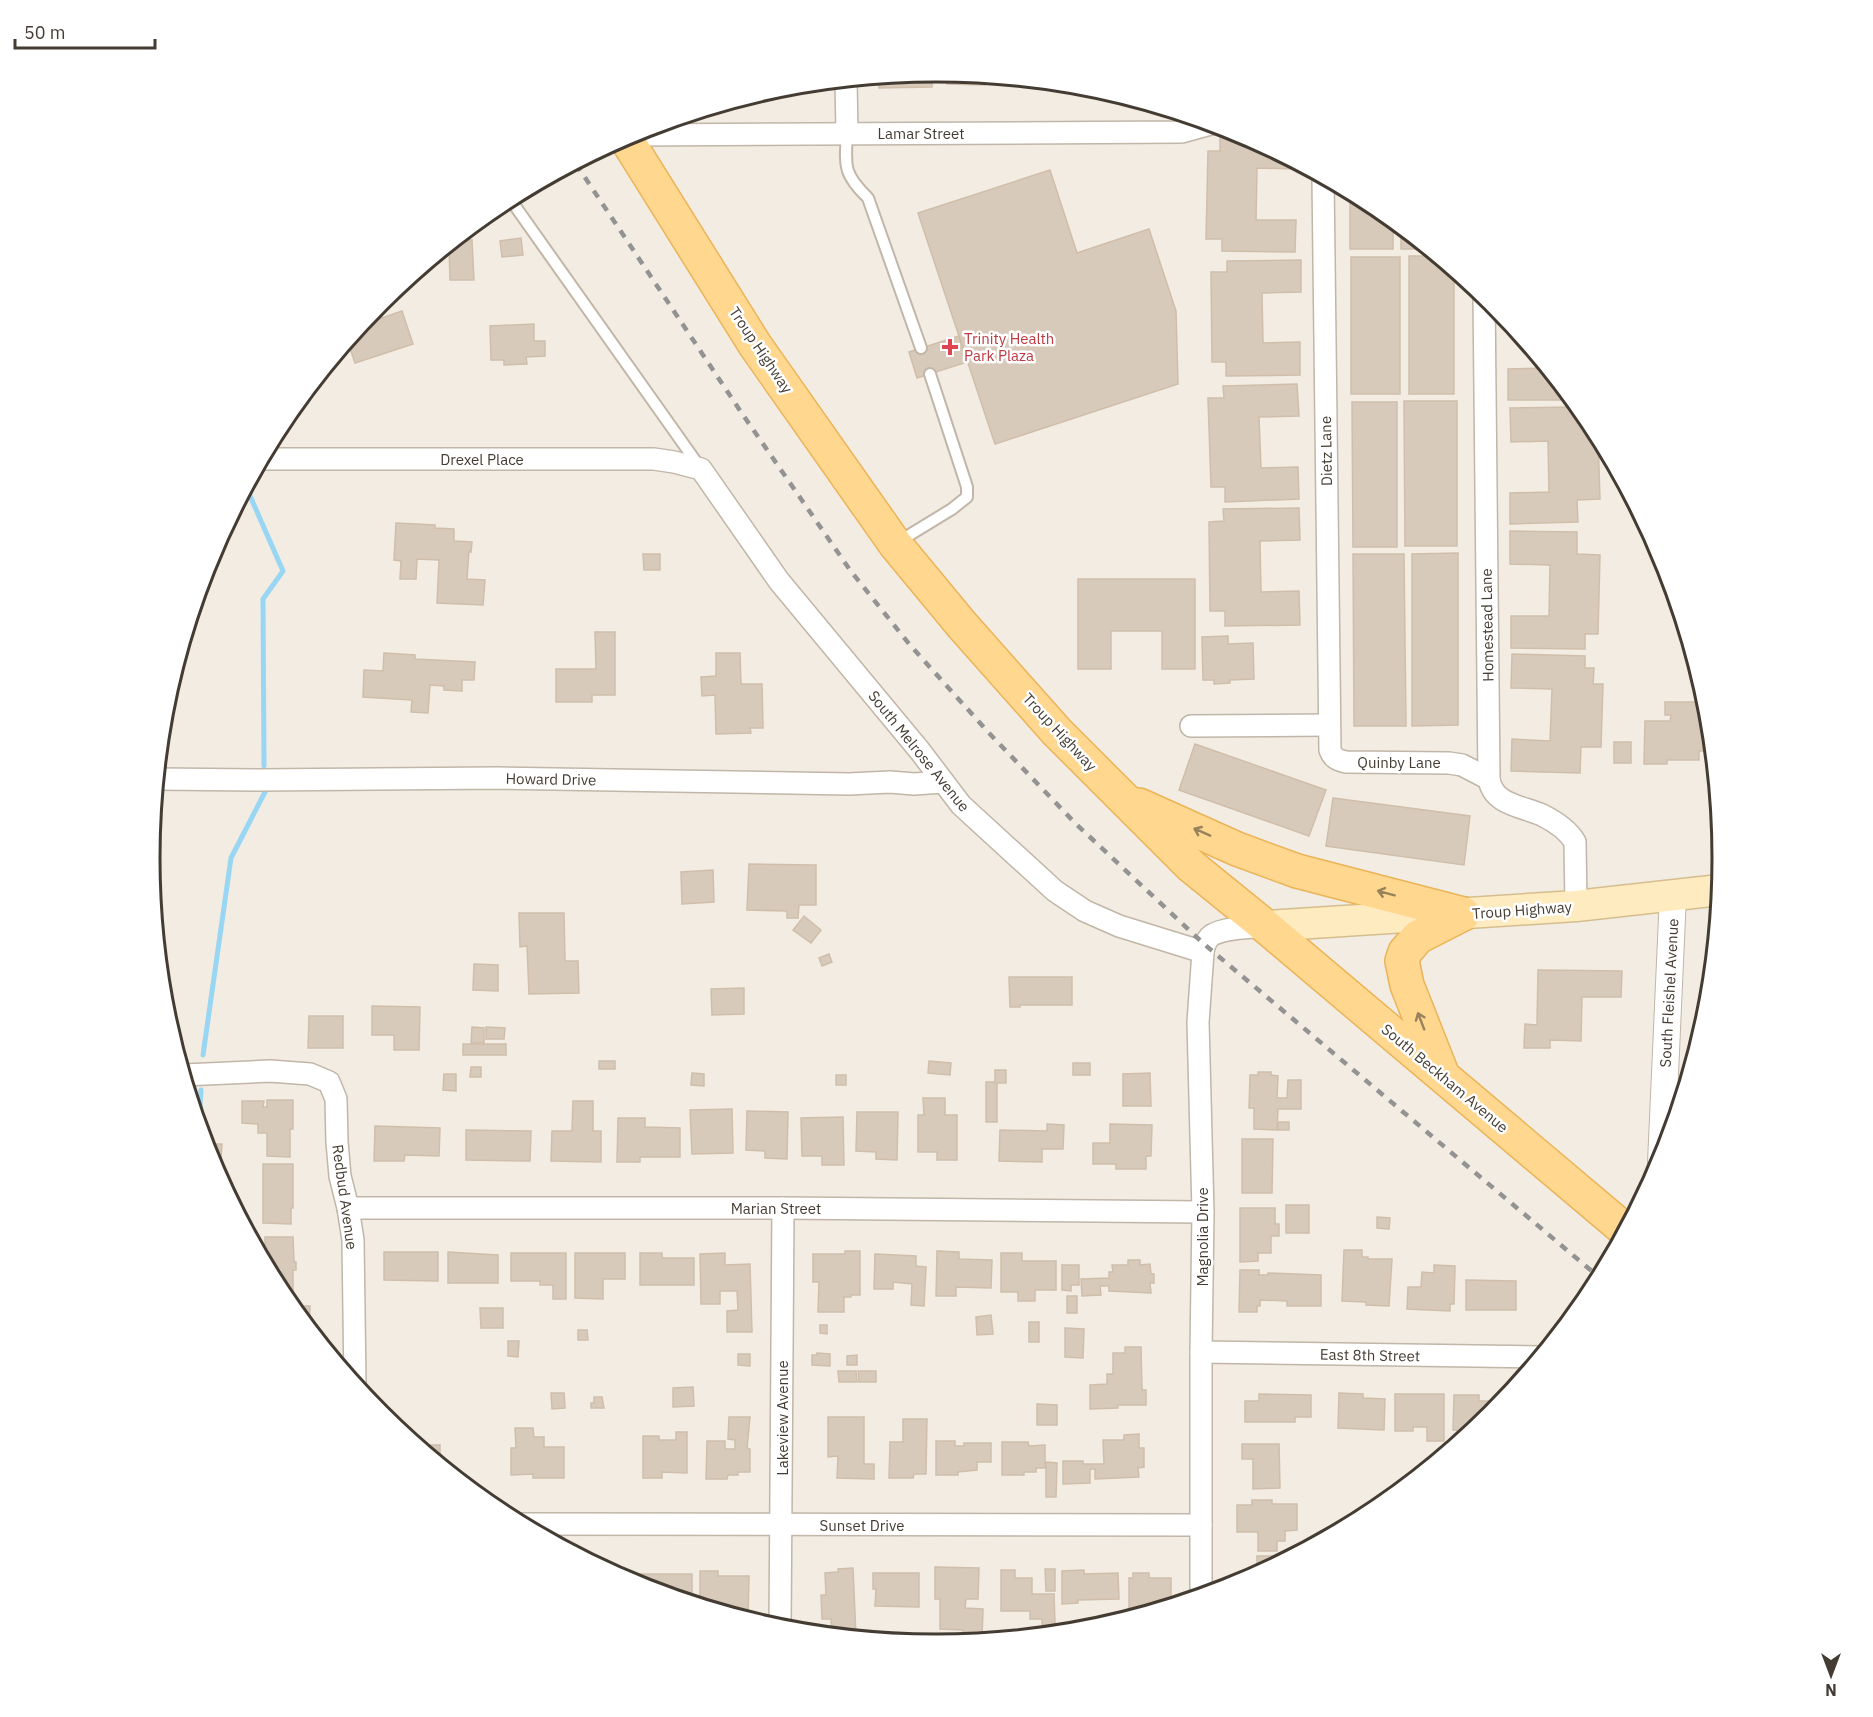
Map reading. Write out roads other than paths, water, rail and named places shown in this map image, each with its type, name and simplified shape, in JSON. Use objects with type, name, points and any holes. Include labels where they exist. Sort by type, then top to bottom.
[{"type":"main road","name":"Troup Highway","points":[[631,146],[755,345],[895,544],[962,625],[1057,732],[1191,866],[1265,926],[1575,906],[1711,891]]},
{"type":"main road","points":[[1124,798],[1237,849],[1297,871],[1463,914]]},
{"type":"main road","points":[[1443,1075],[1407,985],[1402,962],[1405,952],[1418,937],[1463,914]]},
{"type":"main road","name":"South Beckham Avenue","points":[[1265,926],[1620,1226]]},
{"type":"street","points":[[846,88],[847,134]]},
{"type":"street","name":"Lamar Street","points":[[659,135],[1182,132],[1196,128]]},
{"type":"street","name":"Dietz Lane","points":[[1323,185],[1329,725]]},
{"type":"street","name":"Homestead Lane","points":[[1484,309],[1489,779]]},
{"type":"street","name":"Drexel Place","points":[[271,459],[654,459],[701,469]]},
{"type":"street","name":"South Melrose Avenue","points":[[701,469],[779,582],[920,751],[961,805],[1054,891],[1078,906],[1119,926],[1203,952]]},
{"type":"street","points":[[1191,726],[1329,725]]},
{"type":"street","name":"Quinby Lane","points":[[1329,725],[1330,750],[1332,756],[1337,760],[1449,763],[1462,765],[1489,779]]},
{"type":"street","name":"Howard Drive","points":[[165,779],[497,778],[849,784],[943,782]]},
{"type":"street","points":[[1489,779],[1490,787],[1504,801],[1543,816],[1569,833],[1575,842],[1575,906]]},
{"type":"street","name":"South Fleishel Avenue","points":[[1662,1130],[1673,895]]},
{"type":"street","points":[[1203,952],[1204,944],[1210,936],[1226,931],[1265,926]]},
{"type":"street","name":"Magnolia Drive","points":[[1201,1587],[1203,1212],[1198,1022],[1203,952]]},
{"type":"street","name":"Redbud Avenue","points":[[192,1075],[270,1071],[310,1074],[328,1082],[336,1099],[340,1176],[353,1240],[356,1373]]},
{"type":"street","name":"Marian Street","points":[[348,1208],[783,1208],[1203,1212]]},
{"type":"street","name":"Lakeview Avenue","points":[[780,1619],[783,1208]]},
{"type":"street","name":"East 8th Street","points":[[1201,1352],[1531,1357]]},
{"type":"street","name":"Sunset Drive","points":[[537,1524],[1202,1525]]},
{"type":"lane","points":[[847,134],[846,161],[849,175],[868,198],[921,348]]},
{"type":"lane","points":[[515,207],[701,469]]},
{"type":"lane","points":[[895,544],[952,509],[967,497],[967,487],[930,374]]},
{"type":"waterway","points":[[250,497],[283,571],[263,599],[264,766]]},
{"type":"waterway","points":[[203,1055],[231,858],[265,792]]},
{"type":"waterway","points":[[200,1102],[201,1090]]},
{"type":"railway","points":[[580,170],[741,412],[850,570],[910,645],[989,733],[1075,823],[1204,944],[1593,1272]]},
{"type":"place","name":"Trinity Health Park Plaza","points":[[950,347]]}]
